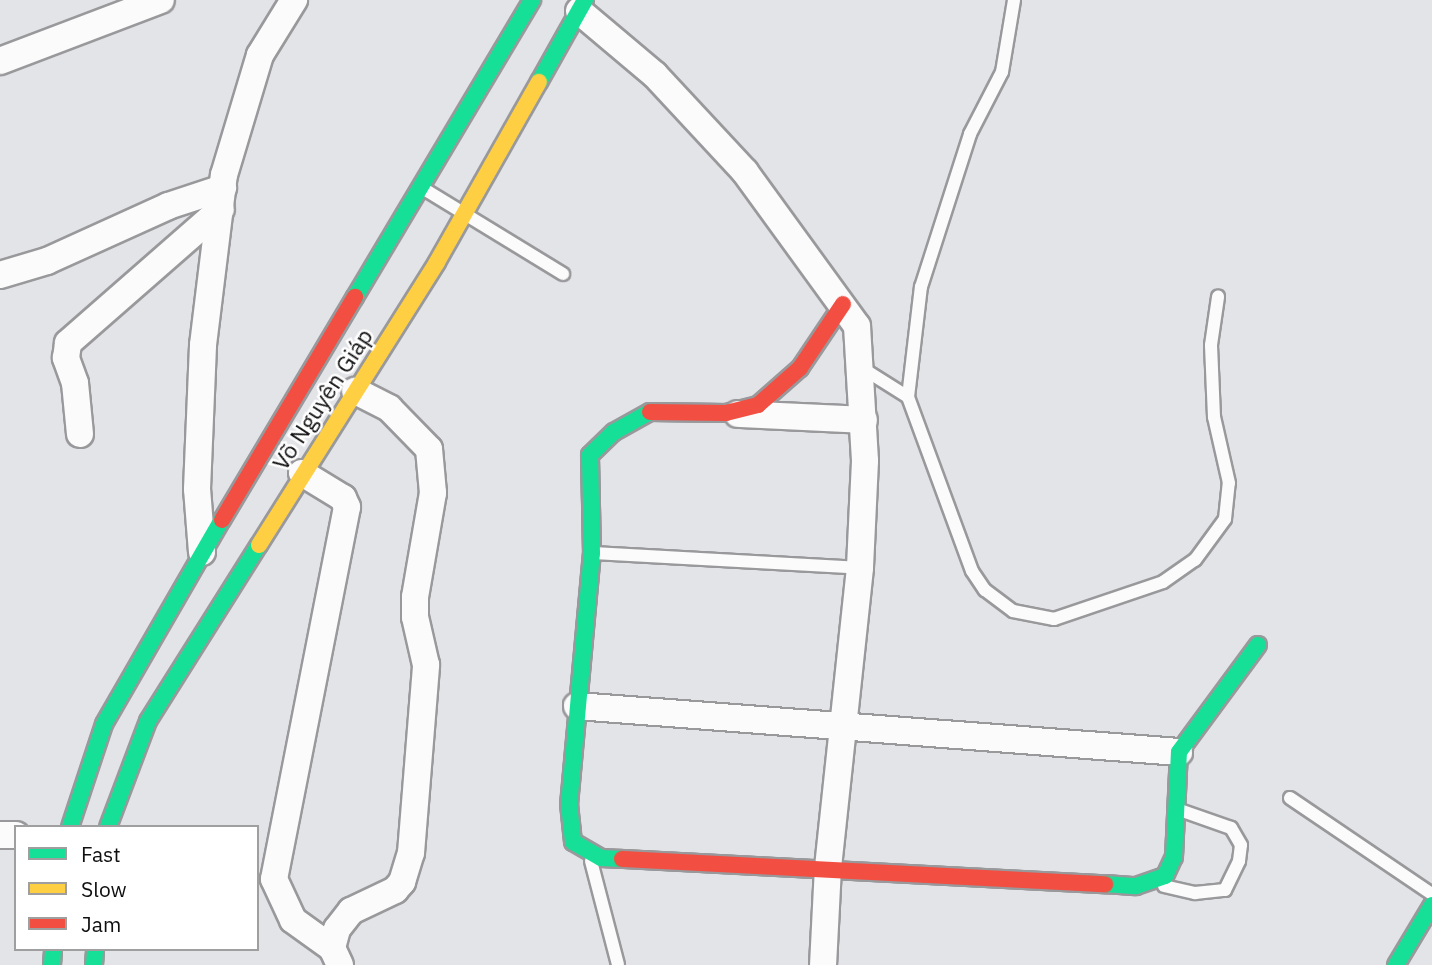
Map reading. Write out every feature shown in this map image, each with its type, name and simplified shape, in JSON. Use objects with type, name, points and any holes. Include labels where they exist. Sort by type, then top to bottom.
[{"type":"main road","name":"Võ Nguyên Giáp","points":[[71,825],[104,724],[202,552],[532,0]]},
{"type":"main road","name":"Võ Nguyên Giáp","points":[[109,825],[127,767],[148,721],[464,214],[582,5]]},
{"type":"main road","points":[[843,304],[800,368],[758,405],[726,413],[649,412],[614,432],[590,455],[592,553],[569,805],[573,842],[601,858],[828,867],[1136,886],[1152,883],[1165,876],[1174,857],[1180,752],[1258,645]]},
{"type":"main road","points":[[1396,965],[1432,905]]},
{"type":"street","points":[[0,61],[161,0]]},
{"type":"street","points":[[202,552],[197,489],[201,386],[222,198],[238,116],[260,55],[293,0]]},
{"type":"street","points":[[582,5],[700,120],[746,172],[857,326],[864,420],[860,568],[828,867],[823,965]]},
{"type":"street","points":[[0,275],[47,261],[168,206],[222,198]]},
{"type":"street","points":[[80,434],[75,383],[66,358],[68,343],[222,198]]},
{"type":"street","points":[[336,956],[337,929],[351,911],[394,890],[402,882],[411,853],[426,664],[415,617],[415,597],[433,493],[429,449],[389,408],[355,391]]},
{"type":"street","points":[[726,413],[864,420]]},
{"type":"street","points":[[302,473],[343,498],[347,507],[274,879],[293,920],[336,956]]},
{"type":"street","points":[[577,706],[1180,752]]},
{"type":"lane","points":[[1014,0],[1002,72],[970,134],[921,288],[908,397],[972,571],[996,602],[1013,611],[1054,619],[1163,582],[1195,560],[1225,519],[1229,483],[1214,417],[1211,345],[1219,297]]},
{"type":"lane","points":[[420,187],[563,274]]},
{"type":"lane","points":[[862,368],[908,397]]},
{"type":"lane","points":[[592,553],[860,568]]},
{"type":"lane","points":[[1290,797],[1432,894]]},
{"type":"lane","points":[[1152,883],[1212,894],[1225,890],[1239,861],[1241,845],[1231,828],[1177,808]]},
{"type":"lane","points":[[587,850],[618,965]]},
{"type":"traffic: fast","points":[[355,297],[532,0]]},
{"type":"traffic: fast","points":[[539,82],[585,0]]},
{"type":"traffic: fast","points":[[622,859],[601,858],[573,842],[569,805],[592,553],[590,455],[614,432],[650,412]]},
{"type":"traffic: fast","points":[[71,825],[104,724],[222,520]]},
{"type":"traffic: fast","points":[[109,825],[148,721],[259,545]]},
{"type":"traffic: fast","points":[[1105,884],[1136,886],[1165,876],[1174,857],[1179,752],[1258,645]]},
{"type":"traffic: fast","points":[[1396,965],[1432,905]]},
{"type":"traffic: fast","points":[[52,965],[53,951]]},
{"type":"traffic: fast","points":[[94,965],[95,951]]},
{"type":"traffic: slow","points":[[259,545],[437,262],[539,82]]},
{"type":"traffic: jam","points":[[222,520],[355,297]]},
{"type":"traffic: jam","points":[[650,412],[726,413],[758,405],[800,368],[843,304]]},
{"type":"traffic: jam","points":[[622,859],[1105,884]]}]
